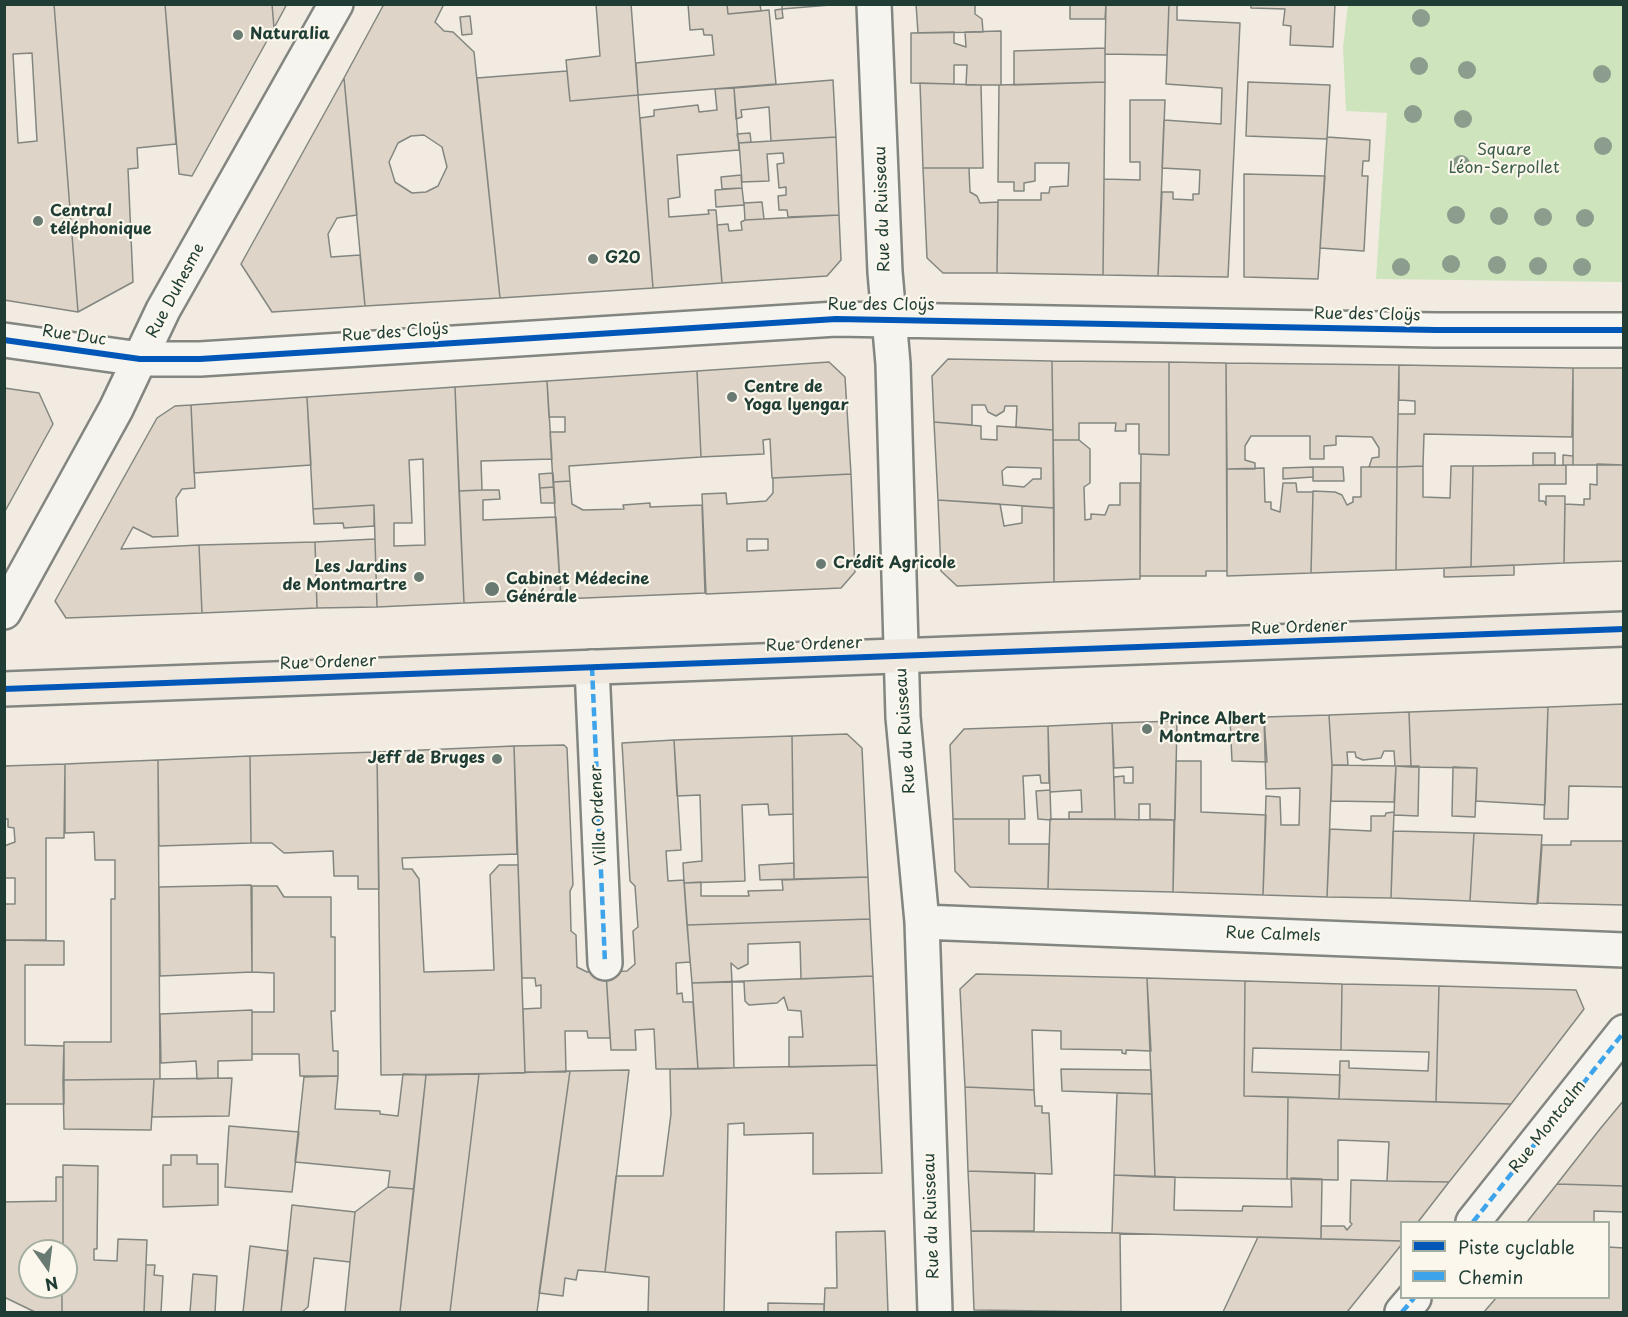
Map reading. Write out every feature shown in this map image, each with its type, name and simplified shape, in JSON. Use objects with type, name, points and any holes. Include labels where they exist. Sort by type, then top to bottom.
[{"type":"main road","name":"Rue Ordener","points":[[4,689],[1623,629]]},
{"type":"street","name":"Rue Duhesme","points":[[4,612],[116,409],[163,309],[336,4]]},
{"type":"street","name":"Rue du Ruisseau","points":[[874,4],[888,319],[893,364],[903,717],[922,922],[935,1312]]},
{"type":"street","name":"Rue des Cloÿs","points":[[140,359],[200,359],[836,319],[1436,330],[1623,330]]},
{"type":"street","name":"Rue Duc","points":[[4,340],[140,359]]},
{"type":"street","name":"Villa Ordener","points":[[592,667],[605,963]]},
{"type":"street","name":"Rue Calmels","points":[[922,922],[1623,950]]},
{"type":"street","name":"Rue Montcalm","points":[[1474,1221],[1623,1032]]},
{"type":"street","points":[[1402,1312],[1413,1299]]},
{"type":"green space","name":"Square Léon-Serpollet","points":[[1348,4],[1623,5],[1623,282],[1376,279],[1387,113],[1346,111],[1343,48]]},
{"type":"building","name":"Central téléphonique","points":[[4,4],[54,4],[78,312],[4,300]],"holes":[[[32,53],[37,141],[18,143],[13,54]]]},
{"type":"building","points":[[54,4],[165,4],[176,144],[137,148],[138,168],[128,169],[133,282],[78,312]]},
{"type":"building","points":[[165,4],[272,4],[274,28],[192,176],[179,174]]},
{"type":"building","points":[[272,4],[287,4],[274,28]]},
{"type":"building","points":[[384,4],[444,4],[435,22],[444,31],[453,32],[474,52],[500,298],[365,306],[344,78]],"holes":[[[424,135],[442,147],[447,167],[438,186],[426,192],[412,193],[395,182],[389,162],[398,143],[411,136]]]},
{"type":"building","points":[[596,4],[631,4],[638,95],[570,101],[566,60],[600,56]]},
{"type":"building","points":[[688,4],[727,4],[728,14],[769,10],[776,84],[638,95],[636,63],[714,55],[712,35],[704,35],[703,29],[690,30]]},
{"type":"building","points":[[727,4],[760,4],[761,11],[728,14]]},
{"type":"building","points":[[782,4],[830,4],[830,5],[782,9]]},
{"type":"building","points":[[916,4],[975,4],[975,14],[982,19],[983,32],[918,33]]},
{"type":"building","points":[[1070,4],[1106,4],[1105,19],[1070,19]]},
{"type":"building","points":[[1106,4],[1169,4],[1167,55],[1105,54]]},
{"type":"building","points":[[1169,4],[1177,4],[1177,20],[1240,23],[1228,277],[1158,276],[1162,192],[1173,192],[1173,199],[1193,200],[1193,194],[1199,194],[1200,170],[1162,168],[1164,120],[1221,124],[1222,88],[1166,84]]},
{"type":"building","points":[[1251,4],[1335,4],[1333,47],[1290,45],[1291,26],[1283,25],[1285,9],[1251,8]]},
{"type":"building","points":[[782,9],[783,18],[776,19],[775,10]]},
{"type":"building","points":[[470,16],[472,34],[462,35],[460,17]]},
{"type":"building","points":[[1001,31],[1001,85],[966,85],[967,65],[954,65],[954,84],[911,83],[911,33],[954,32],[954,43],[966,47],[965,32]]},
{"type":"building","points":[[1105,48],[1105,82],[1014,85],[1014,51]]},
{"type":"building","points":[[567,71],[570,101],[638,95],[653,288],[500,298],[477,78]]},
{"type":"building","points":[[344,78],[357,215],[337,218],[328,234],[331,257],[360,255],[365,306],[272,312],[241,264]]},
{"type":"building","points":[[833,80],[836,137],[771,141],[769,107],[741,110],[742,117],[736,119],[734,88]]},
{"type":"building","points":[[1105,82],[1103,275],[997,273],[998,200],[1041,200],[1041,193],[1049,193],[1050,187],[1068,186],[1069,163],[1035,163],[1035,181],[1024,183],[1024,191],[1014,191],[1014,182],[998,182],[999,85]]},
{"type":"building","points":[[1248,82],[1330,85],[1327,139],[1246,136]]},
{"type":"building","points":[[920,83],[981,85],[983,168],[923,168]]},
{"type":"building","points":[[734,88],[739,150],[677,155],[680,197],[668,199],[669,217],[709,214],[708,210],[716,210],[722,283],[653,288],[640,118],[654,116],[654,110],[698,105],[699,112],[717,110],[715,89]]},
{"type":"building","points":[[1130,100],[1165,100],[1158,276],[1103,275],[1104,179],[1140,180],[1140,162],[1130,162]]},
{"type":"building","points":[[750,133],[751,142],[739,143],[737,134]]},
{"type":"building","points":[[836,137],[839,215],[788,217],[787,210],[779,210],[778,196],[786,195],[786,187],[779,188],[777,164],[784,163],[783,153],[767,154],[769,181],[742,182],[739,143]]},
{"type":"building","points":[[1327,137],[1370,140],[1369,161],[1363,161],[1362,176],[1368,176],[1364,251],[1320,248]]},
{"type":"building","points":[[923,168],[969,168],[970,192],[977,196],[980,203],[998,202],[997,273],[943,273],[927,258]]},
{"type":"building","points":[[1244,174],[1325,176],[1318,279],[1244,277]]},
{"type":"building","points":[[741,175],[742,188],[722,189],[721,177]]},
{"type":"building","points":[[742,188],[744,205],[716,207],[715,190]]},
{"type":"building","points":[[762,202],[764,219],[745,220],[744,203]]},
{"type":"building","points":[[839,215],[841,260],[827,276],[722,283],[717,225],[728,224],[729,231],[742,230],[741,222],[745,220]]},
{"type":"building","points":[[948,359],[1052,361],[1053,430],[1016,427],[1017,406],[1005,406],[1004,411],[996,416],[988,412],[985,405],[972,405],[972,425],[934,422],[932,376]]},
{"type":"building","points":[[1052,361],[1169,362],[1169,455],[1139,454],[1139,424],[1126,424],[1126,431],[1115,431],[1116,423],[1079,423],[1079,440],[1053,440]]},
{"type":"building","points":[[829,362],[845,377],[851,474],[772,478],[770,439],[763,440],[764,454],[701,457],[697,371]]},
{"type":"building","points":[[1169,362],[1226,363],[1227,571],[1206,571],[1206,576],[1140,576],[1141,454],[1169,455]]},
{"type":"building","points":[[1226,363],[1399,365],[1397,467],[1369,467],[1372,458],[1379,457],[1379,448],[1372,437],[1336,436],[1336,445],[1324,446],[1324,459],[1310,459],[1310,436],[1251,436],[1245,446],[1245,460],[1255,463],[1255,469],[1227,469]]},
{"type":"building","points":[[1399,365],[1573,368],[1572,437],[1424,434],[1423,466],[1397,467],[1398,414],[1415,414],[1415,401],[1399,400]]},
{"type":"building","points":[[1573,368],[1624,368],[1624,465],[1573,465]]},
{"type":"building","points":[[697,371],[701,457],[569,466],[570,481],[553,482],[550,432],[565,432],[565,417],[549,417],[547,381]]},
{"type":"building","points":[[547,381],[552,459],[481,461],[482,490],[459,491],[455,387]]},
{"type":"building","points":[[455,387],[464,603],[377,607],[374,505],[313,509],[307,397]],"holes":[[[423,459],[425,545],[394,546],[394,523],[412,523],[409,460]]]},
{"type":"building","points":[[4,388],[39,393],[53,424],[4,513]]},
{"type":"building","points":[[307,397],[311,465],[194,473],[191,405]]},
{"type":"building","points":[[191,405],[195,488],[182,489],[176,498],[178,536],[153,537],[133,527],[121,549],[199,545],[202,613],[66,618],[55,601],[157,418],[175,406]]},
{"type":"building","points":[[934,422],[981,426],[981,439],[997,440],[997,426],[1053,430],[1054,508],[938,500]],"holes":[[[1007,467],[1041,468],[1041,479],[1033,479],[1024,487],[1003,485],[1002,471]]]},
{"type":"building","points":[[1053,440],[1079,440],[1090,449],[1090,483],[1084,487],[1085,520],[1091,519],[1091,514],[1105,515],[1109,505],[1120,505],[1120,483],[1140,483],[1140,579],[1054,582]]},
{"type":"building","points":[[1533,453],[1555,453],[1555,465],[1533,465]]},
{"type":"building","points":[[1563,455],[1573,456],[1573,465],[1563,465]]},
{"type":"building","points":[[1597,464],[1624,465],[1624,561],[1564,563],[1565,504],[1584,505],[1584,499],[1590,499],[1590,484],[1597,485]]},
{"type":"building","points":[[1566,465],[1566,484],[1539,484],[1539,501],[1544,501],[1546,505],[1546,496],[1565,496],[1564,563],[1471,567],[1473,466]]},
{"type":"building","points":[[1423,466],[1423,497],[1450,498],[1451,466],[1473,466],[1471,567],[1396,570],[1397,467]]},
{"type":"building","points":[[1313,467],[1343,467],[1344,481],[1313,481]]},
{"type":"building","points":[[1313,467],[1313,477],[1283,479],[1283,468]]},
{"type":"building","points":[[1361,467],[1397,467],[1396,570],[1311,573],[1313,491],[1335,492],[1342,495],[1347,505],[1353,502],[1353,497],[1361,497]]},
{"type":"building","points":[[1264,468],[1265,502],[1271,502],[1271,509],[1280,512],[1283,483],[1296,483],[1297,492],[1313,492],[1311,573],[1227,576],[1227,469]]},
{"type":"building","points":[[553,473],[554,487],[540,488],[539,474]]},
{"type":"building","points":[[851,474],[855,572],[841,588],[706,594],[702,494],[726,493],[727,504],[766,501],[773,493],[773,478]],"holes":[[[747,539],[768,539],[768,550],[747,551]]]},
{"type":"building","points":[[570,481],[572,504],[583,510],[624,509],[623,505],[650,503],[650,507],[702,505],[705,593],[561,599],[553,482]]},
{"type":"building","points":[[554,487],[555,503],[541,503],[540,488]]},
{"type":"building","points":[[499,490],[500,499],[483,500],[483,520],[556,517],[561,599],[464,603],[459,491]]},
{"type":"building","points":[[938,500],[1000,504],[1004,526],[1022,523],[1022,506],[1054,508],[1054,582],[957,586],[941,571]]},
{"type":"building","points":[[374,505],[374,526],[344,528],[343,523],[314,524],[313,509]]},
{"type":"building","points":[[375,539],[377,607],[317,608],[315,542]]},
{"type":"building","points":[[315,542],[317,608],[202,613],[199,545]]},
{"type":"building","points":[[1514,565],[1514,575],[1444,577],[1444,568]]},
{"type":"building","points":[[1624,704],[1624,787],[1569,786],[1568,819],[1544,819],[1548,707]]},
{"type":"building","points":[[1548,707],[1545,805],[1476,801],[1477,768],[1411,767],[1409,712]]},
{"type":"building","points":[[1409,712],[1411,767],[1395,766],[1394,751],[1384,751],[1381,758],[1363,760],[1356,757],[1355,752],[1347,752],[1348,765],[1332,765],[1329,715]]},
{"type":"building","points":[[1329,715],[1332,765],[1327,897],[1263,895],[1266,796],[1280,797],[1281,825],[1299,825],[1300,788],[1266,789],[1264,717]]},
{"type":"building","points":[[1264,717],[1267,762],[1232,761],[1230,719]]},
{"type":"building","points":[[1177,721],[1175,820],[1150,819],[1150,804],[1139,804],[1139,820],[1115,819],[1114,777],[1124,776],[1124,783],[1133,783],[1133,767],[1114,768],[1112,723]]},
{"type":"building","points":[[1112,723],[1115,819],[1069,819],[1069,812],[1082,812],[1081,790],[1050,792],[1048,726]]},
{"type":"building","points":[[1048,726],[1049,783],[1041,783],[1040,775],[1023,776],[1025,819],[953,819],[950,745],[964,729]]},
{"type":"building","points":[[847,734],[862,748],[868,877],[794,879],[792,736]]},
{"type":"building","points":[[792,736],[793,814],[769,815],[768,804],[742,805],[745,881],[684,883],[683,863],[702,861],[700,795],[677,796],[674,740]]},
{"type":"building","points":[[674,740],[681,850],[666,851],[668,881],[684,880],[690,962],[676,963],[677,994],[682,993],[683,1002],[693,1002],[698,1069],[656,1069],[654,1029],[635,1030],[636,1050],[611,1050],[606,972],[627,971],[635,964],[633,931],[638,927],[635,886],[630,881],[622,743]]},
{"type":"building","points":[[564,745],[567,748],[573,885],[570,891],[571,931],[576,935],[577,967],[587,972],[606,972],[610,1038],[588,1038],[587,1031],[565,1031],[566,1072],[525,1072],[523,1009],[541,1008],[541,985],[536,986],[535,978],[522,978],[514,746]]},
{"type":"building","points":[[514,746],[517,854],[402,858],[403,869],[412,869],[419,879],[424,972],[494,970],[490,875],[499,865],[518,865],[525,1073],[381,1075],[377,752]]},
{"type":"building","points":[[377,752],[379,889],[358,889],[358,876],[334,876],[333,851],[284,853],[272,843],[251,843],[250,756]]},
{"type":"building","points":[[250,756],[251,843],[159,846],[158,760]]},
{"type":"building","points":[[158,760],[160,1079],[63,1080],[64,1042],[111,1042],[111,899],[115,899],[115,860],[95,860],[94,832],[65,833],[65,764]]},
{"type":"building","points":[[1176,761],[1201,761],[1201,812],[1266,815],[1263,895],[1173,892]]},
{"type":"building","points":[[65,764],[64,838],[46,838],[46,940],[4,940],[4,904],[15,904],[15,878],[4,878],[4,846],[15,842],[14,828],[8,827],[8,819],[4,819],[4,766]]},
{"type":"building","points":[[1332,765],[1396,766],[1394,802],[1331,801]]},
{"type":"building","points":[[1396,766],[1419,766],[1418,816],[1394,815]]},
{"type":"building","points":[[1453,767],[1477,768],[1475,817],[1452,816]]},
{"type":"building","points":[[1050,790],[1051,820],[1038,819],[1036,791]]},
{"type":"building","points":[[1394,812],[1391,898],[1327,897],[1330,829],[1371,831],[1371,816],[1385,816],[1386,813]]},
{"type":"building","points":[[953,819],[1009,819],[1009,844],[1049,844],[1048,889],[970,887],[955,871]]},
{"type":"building","points":[[1050,819],[1174,820],[1173,892],[1048,889]]},
{"type":"building","points":[[1393,831],[1474,833],[1470,901],[1391,898]]},
{"type":"building","points":[[1474,833],[1542,835],[1537,904],[1470,901]]},
{"type":"building","points":[[1571,841],[1624,841],[1624,905],[1538,903],[1542,845],[1571,845]]},
{"type":"building","points":[[794,863],[794,879],[760,880],[759,865]]},
{"type":"building","points":[[868,877],[870,919],[687,925],[684,883],[701,882],[701,896],[749,896],[748,891],[783,890],[782,880]]},
{"type":"building","points":[[251,885],[252,972],[160,976],[159,887]]},
{"type":"building","points":[[252,886],[277,886],[284,897],[331,897],[331,937],[335,937],[335,1011],[331,1011],[333,1051],[338,1051],[338,1076],[300,1076],[299,1054],[252,1054],[252,1012],[274,1012],[274,973],[252,972]]},
{"type":"building","points":[[870,919],[873,976],[801,979],[800,942],[748,944],[748,964],[738,969],[731,963],[732,982],[692,983],[687,925]]},
{"type":"building","points":[[4,940],[64,941],[64,965],[25,965],[25,1045],[64,1046],[64,1104],[4,1104]]},
{"type":"building","points":[[976,974],[1147,978],[1151,1051],[1126,1050],[1126,1054],[1122,1053],[1122,1050],[1061,1049],[1061,1031],[1032,1030],[1034,1090],[965,1087],[960,989]]},
{"type":"building","points":[[873,976],[877,1065],[789,1067],[789,1037],[803,1037],[801,1011],[788,1010],[784,997],[777,1003],[749,1005],[745,1001],[744,982],[732,982],[734,1068],[698,1069],[692,983]]},
{"type":"building","points":[[1147,978],[1245,981],[1244,1096],[1288,1097],[1287,1179],[1155,1177]]},
{"type":"building","points":[[1245,981],[1342,984],[1341,1050],[1253,1048],[1252,1072],[1340,1075],[1339,1099],[1244,1096]]},
{"type":"building","points":[[1342,984],[1439,986],[1436,1102],[1339,1099],[1340,1061],[1349,1061],[1349,1068],[1428,1071],[1429,1052],[1341,1050]]},
{"type":"building","points":[[1439,986],[1576,990],[1584,1009],[1511,1104],[1436,1102]]},
{"type":"building","points":[[252,1010],[252,1060],[218,1061],[218,1078],[197,1079],[196,1061],[161,1063],[160,1014]]},
{"type":"building","points":[[877,1065],[882,1173],[813,1174],[813,1133],[744,1135],[744,1123],[728,1124],[724,1312],[648,1312],[649,1277],[605,1272],[616,1176],[663,1176],[671,1114],[670,1069]]},
{"type":"building","points":[[1061,1069],[1151,1070],[1152,1094],[1062,1091]]},
{"type":"building","points":[[629,1070],[605,1272],[578,1270],[576,1280],[565,1278],[563,1296],[539,1293],[570,1071]]},
{"type":"building","points":[[570,1071],[537,1312],[450,1312],[479,1074]]},
{"type":"building","points":[[403,1074],[426,1075],[414,1189],[388,1187],[390,1171],[295,1162],[304,1077],[338,1076],[335,1109],[380,1111],[380,1114],[398,1116]]},
{"type":"building","points":[[479,1074],[450,1312],[400,1312],[426,1075]]},
{"type":"building","points":[[232,1078],[229,1116],[152,1117],[154,1079]]},
{"type":"building","points":[[154,1079],[151,1130],[64,1129],[63,1080]]},
{"type":"building","points":[[965,1087],[1034,1090],[1035,1106],[1042,1106],[1042,1113],[1049,1113],[1052,1174],[968,1171]]},
{"type":"building","points":[[1117,1093],[1152,1094],[1155,1177],[1114,1175]]},
{"type":"building","points":[[1288,1097],[1511,1104],[1449,1182],[1387,1181],[1389,1142],[1338,1140],[1338,1180],[1287,1179]]},
{"type":"building","points":[[1624,1100],[1624,1186],[1557,1184],[1600,1129]]},
{"type":"building","points":[[229,1126],[299,1132],[292,1192],[225,1187]]},
{"type":"building","points":[[171,1155],[197,1155],[197,1164],[218,1164],[218,1205],[163,1207],[163,1165],[171,1165]]},
{"type":"building","points":[[63,1165],[98,1166],[97,1249],[94,1249],[94,1260],[117,1261],[118,1239],[147,1240],[144,1312],[62,1312],[62,1299],[78,1299],[78,1239],[63,1239]]},
{"type":"building","points":[[968,1171],[1035,1173],[1034,1231],[971,1231]]},
{"type":"building","points":[[1114,1175],[1175,1177],[1174,1210],[1242,1211],[1243,1206],[1292,1207],[1291,1178],[1322,1179],[1321,1239],[1112,1233]]},
{"type":"building","points":[[56,1177],[63,1177],[63,1239],[18,1239],[18,1299],[62,1299],[62,1312],[35,1312],[4,1297],[4,1202],[56,1201]]},
{"type":"building","points":[[1351,1180],[1449,1182],[1419,1221],[1400,1221],[1400,1241],[1321,1239],[1321,1226],[1344,1226],[1347,1230],[1352,1224],[1350,1222]]},
{"type":"building","points":[[1557,1184],[1624,1186],[1624,1212],[1594,1211],[1594,1221],[1528,1221]]},
{"type":"building","points":[[388,1187],[414,1189],[400,1312],[345,1312],[355,1212]]},
{"type":"building","points":[[292,1205],[355,1212],[350,1262],[314,1258],[308,1307],[302,1312],[281,1312]]},
{"type":"building","points":[[885,1231],[888,1312],[824,1312],[825,1288],[837,1288],[836,1232]]},
{"type":"building","points":[[971,1231],[1120,1233],[1121,1312],[974,1310]]},
{"type":"building","points":[[1258,1237],[1400,1241],[1400,1246],[1347,1312],[1223,1312]]},
{"type":"building","points":[[250,1246],[288,1251],[281,1312],[243,1312]]},
{"type":"building","points":[[1610,1247],[1624,1248],[1624,1312],[1484,1312],[1495,1299],[1610,1299]]},
{"type":"building","points":[[146,1265],[155,1265],[154,1275],[163,1276],[161,1312],[144,1312]]},
{"type":"building","points":[[193,1274],[217,1276],[215,1312],[190,1312]]},
{"type":"building","points":[[768,1303],[824,1304],[824,1312],[768,1312]]},
{"type":"marked path","points":[[592,667],[605,963]]},
{"type":"marked path","points":[[1474,1221],[1624,1032]]},
{"type":"marked path","points":[[1402,1312],[1413,1299]]},
{"type":"cycle path","points":[[4,340],[140,359],[200,359],[836,319],[1436,330],[1624,330]]},
{"type":"cycle path","points":[[4,689],[1624,629]]},
{"type":"place","name":"Naturalia","points":[[238,35]]},
{"type":"place","name":"Central téléphonique","points":[[38,221]]},
{"type":"place","name":"G20","points":[[593,259]]},
{"type":"place","name":"Centre de Yoga Iyengar","points":[[732,397]]},
{"type":"place","name":"Crédit Agricole","points":[[821,564]]},
{"type":"place","name":"Les Jardins de Montmartre","points":[[419,577]]},
{"type":"place","name":"Cabinet Médecine Générale","points":[[492,589]]},
{"type":"place","name":"Prince Albert Montmartre","points":[[1147,729]]},
{"type":"place","name":"Jeff de Bruges","points":[[497,759]]}]
